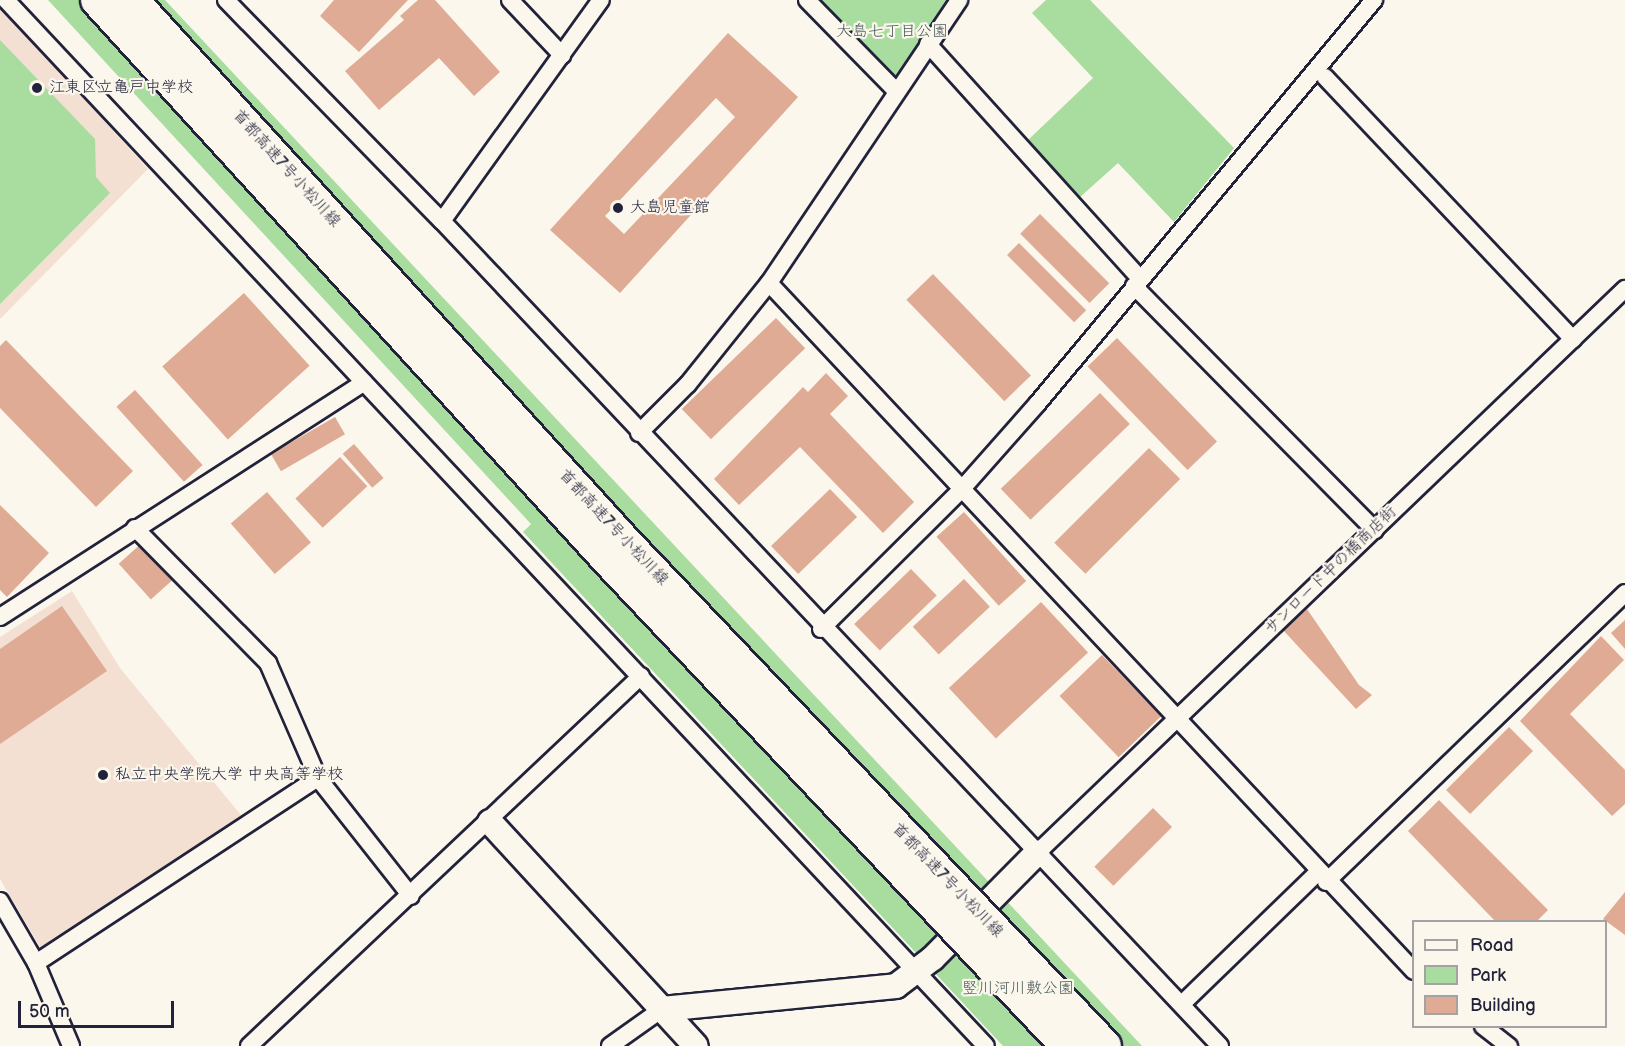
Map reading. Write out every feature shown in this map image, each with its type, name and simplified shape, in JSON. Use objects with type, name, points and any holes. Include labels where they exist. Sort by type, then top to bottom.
[{"type":"highway","name":"首都高速7号小松川線","points":[[97,0],[607,559],[1067,1046]]},
{"type":"highway","name":"首都高速7号小松川線","points":[[132,0],[625,542],[1105,1046]]},
{"type":"street","points":[[6,0],[986,1046]]},
{"type":"street","points":[[226,0],[442,221],[821,629],[1220,1046]]},
{"type":"street","points":[[510,0],[562,56]]},
{"type":"street","points":[[442,221],[601,0]]},
{"type":"street","points":[[807,0],[896,92]]},
{"type":"street","points":[[639,433],[688,384],[769,283],[959,0]]},
{"type":"street","points":[[821,629],[961,490],[1137,283],[1320,74],[1374,0]]},
{"type":"street","points":[[928,44],[1137,283],[1375,530]]},
{"type":"street","points":[[1320,74],[1573,339]]},
{"type":"street","points":[[769,283],[1174,720],[1412,970]]},
{"type":"street","name":"サンロード中の橋商店街","points":[[1037,853],[1625,289]]},
{"type":"street","points":[[0,617],[364,382]]},
{"type":"street","points":[[135,528],[268,663],[318,778],[411,896]]},
{"type":"street","points":[[1182,1004],[1322,878],[1625,593]]},
{"type":"street","points":[[249,1046],[490,822],[640,676]]},
{"type":"street","points":[[36,963],[318,778]]},
{"type":"street","points":[[490,822],[696,1046]]},
{"type":"street","points":[[609,1046],[662,1009],[896,986],[917,973],[1037,853]]},
{"type":"street","points":[[0,901],[36,963],[71,1046]]},
{"type":"street","points":[[1486,1028],[1509,1046]]},
{"type":"shaded area","name":"江東区立亀戸中学校","points":[[0,7],[148,169],[0,319]]},
{"type":"shaded area","name":"私立中央学院大学 中央高等学校","points":[[72,591],[120,668],[245,820],[43,952],[0,879],[0,637]]},
{"type":"green space","name":"竪川河川敷公園","points":[[48,0],[165,0],[1142,1046],[1003,1046],[523,532],[531,524]]},
{"type":"green space","name":"大島七丁目公園","points":[[818,0],[952,0],[900,76],[892,79]]},
{"type":"green space","points":[[1046,0],[1090,0],[1234,148],[1174,222],[1118,163],[1079,198],[1027,141],[1093,78],[1032,13]]},
{"type":"green space","name":"江東区立亀戸中学校","points":[[0,40],[95,139],[96,177],[110,193],[0,304]]},
{"type":"building","points":[[334,0],[408,0],[359,52],[320,16]]},
{"type":"building","points":[[418,0],[435,0],[500,72],[474,96],[439,58],[379,110],[345,71],[404,20],[400,16]]},
{"type":"building","points":[[728,33],[798,97],[620,293],[550,230]],"holes":[[[716,98],[735,117],[624,234],[605,216]]]},
{"type":"building","points":[[1040,214],[1109,283],[1089,303],[1020,234]]},
{"type":"building","points":[[1019,243],[1086,310],[1074,322],[1007,255]]},
{"type":"building","points":[[933,274],[1031,375],[1004,401],[906,300]]},
{"type":"building","points":[[244,293],[310,366],[228,439],[162,367]]},
{"type":"building","points":[[776,318],[805,348],[711,439],[682,409]]},
{"type":"building","points":[[1117,338],[1217,442],[1188,470],[1088,366]]},
{"type":"building","points":[[6,340],[133,471],[96,507],[0,408],[0,346]]},
{"type":"building","points":[[826,373],[848,396],[830,414],[914,502],[883,533],[800,447],[739,505],[714,479],[803,387],[808,392]]},
{"type":"building","points":[[135,390],[203,465],[184,482],[116,407]]},
{"type":"building","points":[[1100,393],[1130,424],[1031,520],[1001,489]]},
{"type":"building","points":[[335,417],[345,434],[281,471],[271,454]]},
{"type":"building","points":[[354,444],[384,478],[372,488],[343,454]]},
{"type":"building","points":[[1149,448],[1180,479],[1085,574],[1054,543]]},
{"type":"building","points":[[340,457],[367,486],[323,528],[295,499]]},
{"type":"building","points":[[830,489],[857,517],[798,574],[771,546]]},
{"type":"building","points":[[267,492],[311,543],[275,574],[231,523]]},
{"type":"building","points":[[0,505],[49,553],[7,597],[0,590]]},
{"type":"building","points":[[964,512],[1026,581],[999,606],[937,537]]},
{"type":"building","points":[[144,541],[176,577],[151,599],[119,564]]},
{"type":"building","points":[[911,569],[937,596],[880,650],[854,624]]},
{"type":"building","points":[[964,579],[990,607],[939,655],[913,627]]},
{"type":"building","points":[[1041,602],[1088,652],[996,738],[949,688]]},
{"type":"building","points":[[62,606],[107,671],[0,744],[0,649]]},
{"type":"building","points":[[1307,609],[1359,685],[1372,695],[1356,709],[1283,630]]},
{"type":"building","points":[[1625,620],[1625,649],[1611,633]]},
{"type":"building","points":[[1601,636],[1624,660],[1570,714],[1625,770],[1625,804],[1612,816],[1520,721]]},
{"type":"building","points":[[1102,655],[1161,716],[1119,757],[1060,696]]},
{"type":"building","points":[[1509,727],[1533,751],[1470,814],[1446,790]]},
{"type":"building","points":[[1439,800],[1548,910],[1538,920],[1494,920],[1408,831]]},
{"type":"building","points":[[1153,808],[1172,827],[1113,886],[1094,867]]},
{"type":"building","points":[[1625,892],[1625,935],[1603,919]]},
{"type":"place","name":"江東区立亀戸中学校","points":[[37,88]]},
{"type":"place","name":"大島児童館","points":[[618,208]]},
{"type":"place","name":"私立中央学院大学 中央高等学校","points":[[103,775]]}]
